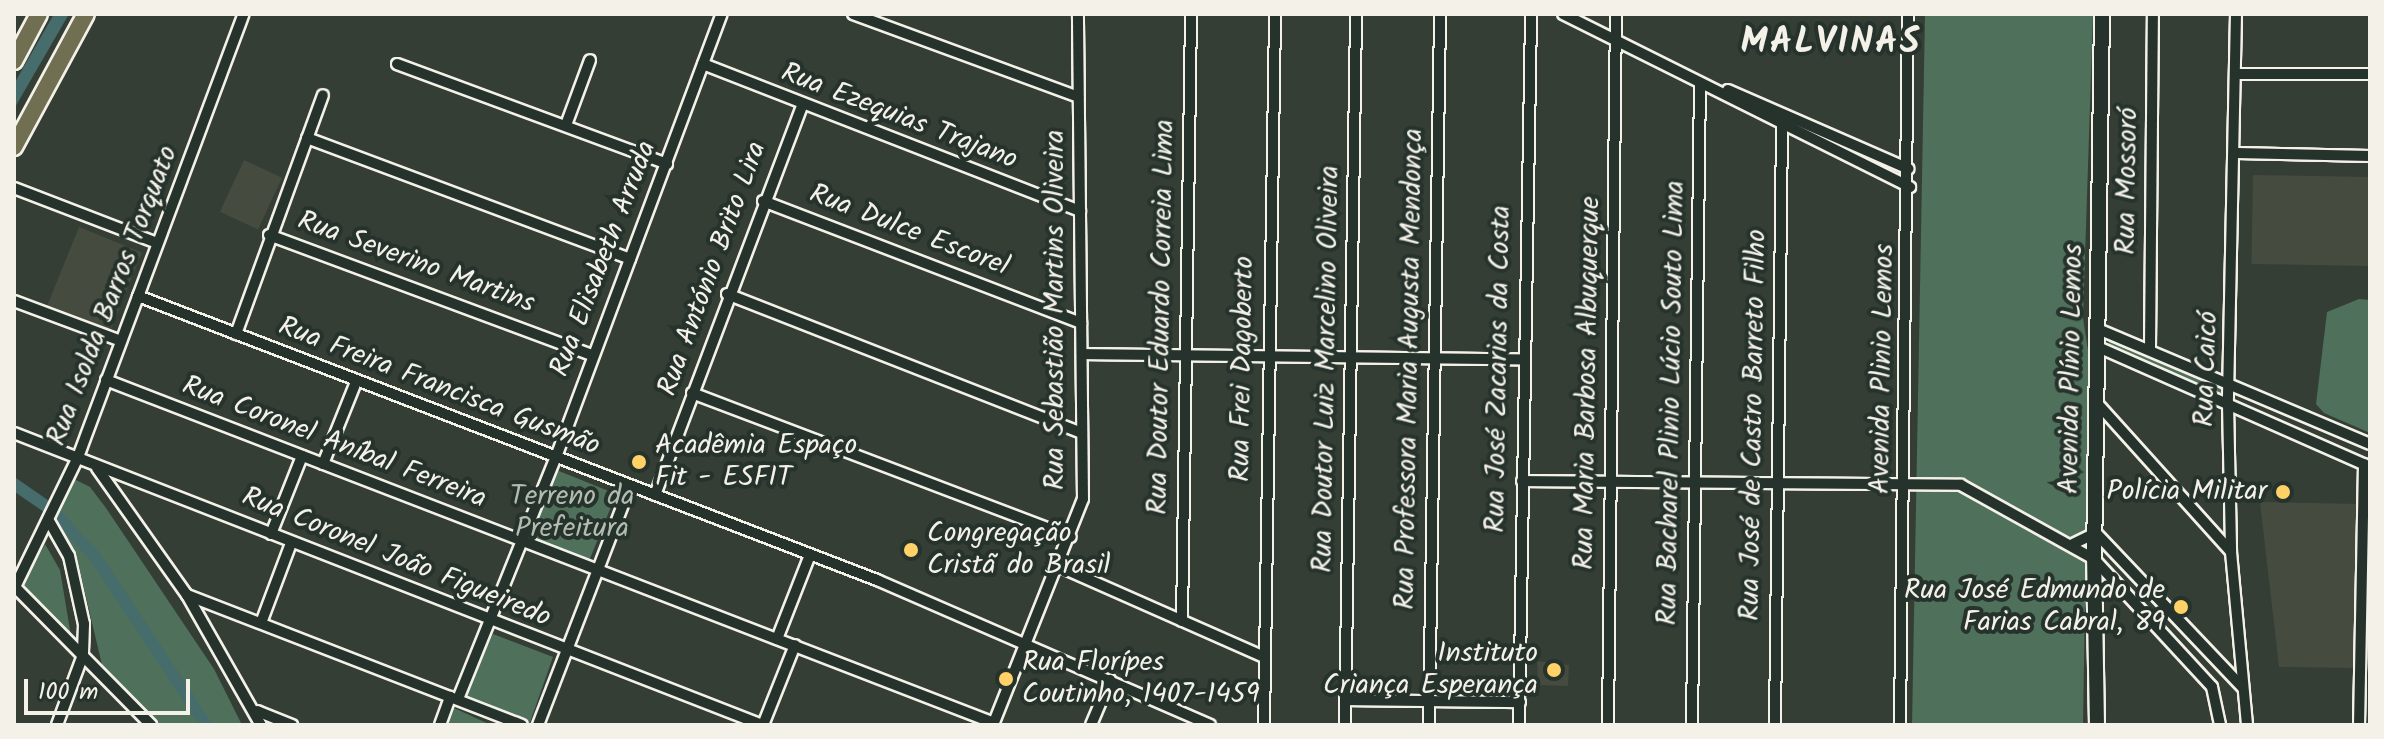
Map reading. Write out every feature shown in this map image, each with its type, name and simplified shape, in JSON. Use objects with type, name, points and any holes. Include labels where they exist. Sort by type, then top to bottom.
[{"type":"main road","points":[[14,61],[39,14]]},
{"type":"main road","points":[[14,147],[86,14]]},
{"type":"main road","name":"Avenida Plínio Lemos","points":[[2097,725],[2094,559],[2102,14]]},
{"type":"street","name":"Rua Isolda Barros Torquato","points":[[14,588],[78,457],[244,14]]},
{"type":"street","name":"Rua Elisabeth Arruda","points":[[440,725],[489,621],[556,457],[722,14]]},
{"type":"street","points":[[853,14],[1078,97]]},
{"type":"street","name":"Rua Sebastião Martins Oliveira","points":[[993,724],[1071,537],[1083,499],[1078,14]]},
{"type":"street","name":"Rua Doutor Eduardo Correia Lima","points":[[1182,621],[1191,14]]},
{"type":"street","name":"Rua Frei Dagoberto","points":[[1264,725],[1266,353],[1275,14]]},
{"type":"street","name":"Rua Doutor Luiz Marcelino Oliveira","points":[[1345,725],[1356,14]]},
{"type":"street","name":"Rua Professora Maria Augusta Mendonça","points":[[1429,725],[1440,14]]},
{"type":"street","name":"Rua José Zacarias da Costa","points":[[1519,725],[1531,14]]},
{"type":"street","points":[[1563,14],[1910,187]]},
{"type":"street","name":"Rua Maria Barbosa Albuquerque","points":[[1608,725],[1616,14]]},
{"type":"street","name":"Avenida Plinio Lemos","points":[[1900,725],[1910,187],[1908,14]]},
{"type":"street","name":"Rua Mossoró","points":[[2150,348],[2153,14]]},
{"type":"street","name":"Rua Caicó","points":[[2236,14],[2237,153],[2228,404],[2231,552],[2247,725]]},
{"type":"street","points":[[1616,41],[1909,169]]},
{"type":"street","points":[[566,125],[590,60]]},
{"type":"street","points":[[397,64],[667,164]]},
{"type":"street","name":"Rua Ezequias Trajano","points":[[703,64],[1080,211]]},
{"type":"street","points":[[2237,74],[2370,74]]},
{"type":"street","name":"Rua Bacharel Plinio Lúcio Souto Lima","points":[[1692,725],[1700,83]]},
{"type":"street","points":[[236,334],[269,235],[323,95]]},
{"type":"street","name":"Rua António Brito Lira","points":[[655,495],[727,294],[802,105]]},
{"type":"street","name":"Rua José de Castro Barreto Filho","points":[[1775,725],[1775,484],[1782,125]]},
{"type":"street","points":[[307,138],[630,259]]},
{"type":"street","points":[[2237,153],[2370,156]]},
{"type":"street","points":[[14,188],[157,243]]},
{"type":"street","name":"Rua Dulce Escorel","points":[[763,201],[1081,323]]},
{"type":"street","name":"Rua Severino Martins","points":[[269,235],[592,355]]},
{"type":"street","points":[[727,294],[1081,433]]},
{"type":"street","name":"Rua Freira Francisca Gusmão","points":[[138,296],[810,555],[1025,643],[1210,725]]},
{"type":"street","points":[[14,301],[121,341]]},
{"type":"street","points":[[2098,329],[2231,382],[2370,444]]},
{"type":"street","points":[[2098,347],[2367,465],[2364,675],[2359,725]]},
{"type":"street","points":[[1083,354],[1266,353],[1523,359]]},
{"type":"street","name":"Rua Coronel Aníbal Ferreira","points":[[106,380],[993,724]]},
{"type":"street","points":[[323,464],[356,382]]},
{"type":"street","points":[[692,393],[1071,537]]},
{"type":"street","points":[[2097,403],[2231,552]]},
{"type":"street","name":"Rua Coronel João Figueiredo","points":[[14,433],[749,723],[762,725]]},
{"type":"street","points":[[271,534],[302,456]]},
{"type":"street","points":[[96,467],[187,595],[257,711],[261,725]]},
{"type":"street","points":[[1522,481],[1961,485],[2073,544],[2094,559],[2212,687],[2220,725]]},
{"type":"street","points":[[538,725],[630,486]]},
{"type":"street","points":[[49,521],[75,575],[83,655],[57,725]]},
{"type":"street","points":[[2073,544],[2096,533],[2242,687]]},
{"type":"street","points":[[261,623],[291,543]]},
{"type":"street","points":[[777,639],[810,555]]},
{"type":"street","points":[[1058,566],[1264,657]]},
{"type":"street","points":[[14,588],[151,725]]},
{"type":"street","points":[[187,595],[522,725]]},
{"type":"street","points":[[762,725],[795,645]]},
{"type":"street","points":[[1091,725],[1110,680]]},
{"type":"street","points":[[1346,700],[1520,702]]},
{"type":"street","points":[[257,711],[292,725]]},
{"type":"shaded area","points":[[244,160],[282,178],[258,229],[220,212]]},
{"type":"shaded area","points":[[2253,175],[2370,177],[2368,266],[2251,264]]},
{"type":"shaded area","points":[[79,227],[142,252],[110,331],[47,306]]},
{"type":"shaded area","points":[[2260,502],[2358,504],[2354,668],[2279,667]]},
{"type":"shaded area","name":"Instituto Criança Esperança","points":[[1537,661],[1569,665],[1568,686],[1538,685]]},
{"type":"green space","points":[[1925,14],[2093,14],[2083,318],[2089,357],[2083,725],[1912,725]]},
{"type":"green space","points":[[2359,299],[2370,300],[2370,433],[2324,413],[2316,404],[2327,312]]},
{"type":"green space","points":[[2110,338],[2224,384],[2225,399],[2107,348]]},
{"type":"green space","name":"Terreno da Prefeitura","points":[[554,469],[616,494],[587,567],[524,542]]},
{"type":"green space","points":[[74,479],[90,487],[106,508],[214,669],[242,725],[158,725],[102,665],[77,559],[54,526]]},
{"type":"green space","points":[[45,544],[60,570],[72,642],[20,591]]},
{"type":"green space","points":[[493,634],[553,657],[529,725],[461,703]]},
{"type":"green space","points":[[452,707],[491,725],[445,725]]},
{"type":"water","points":[[54,14],[69,14],[14,109],[14,84]]},
{"type":"waterway","points":[[14,484],[53,511],[96,558],[206,725]]},
{"type":"place","name":"Acadêmia Espaço Fit - ESFIT","points":[[639,462]]},
{"type":"place","name":"Polícia Militar","points":[[2283,492]]},
{"type":"place","name":"Congregação Cristã do Brasil","points":[[911,550]]},
{"type":"place","name":"Rua José Edmundo de Farias Cabral, 89","points":[[2181,607]]},
{"type":"place","name":"Instituto Criança Esperança","points":[[1554,670]]},
{"type":"place","name":"Rua Florípes Coutinho, 1407-1459","points":[[1006,679]]},
{"type":"district","name":"MALVINAS","points":[[1831,43]]}]
